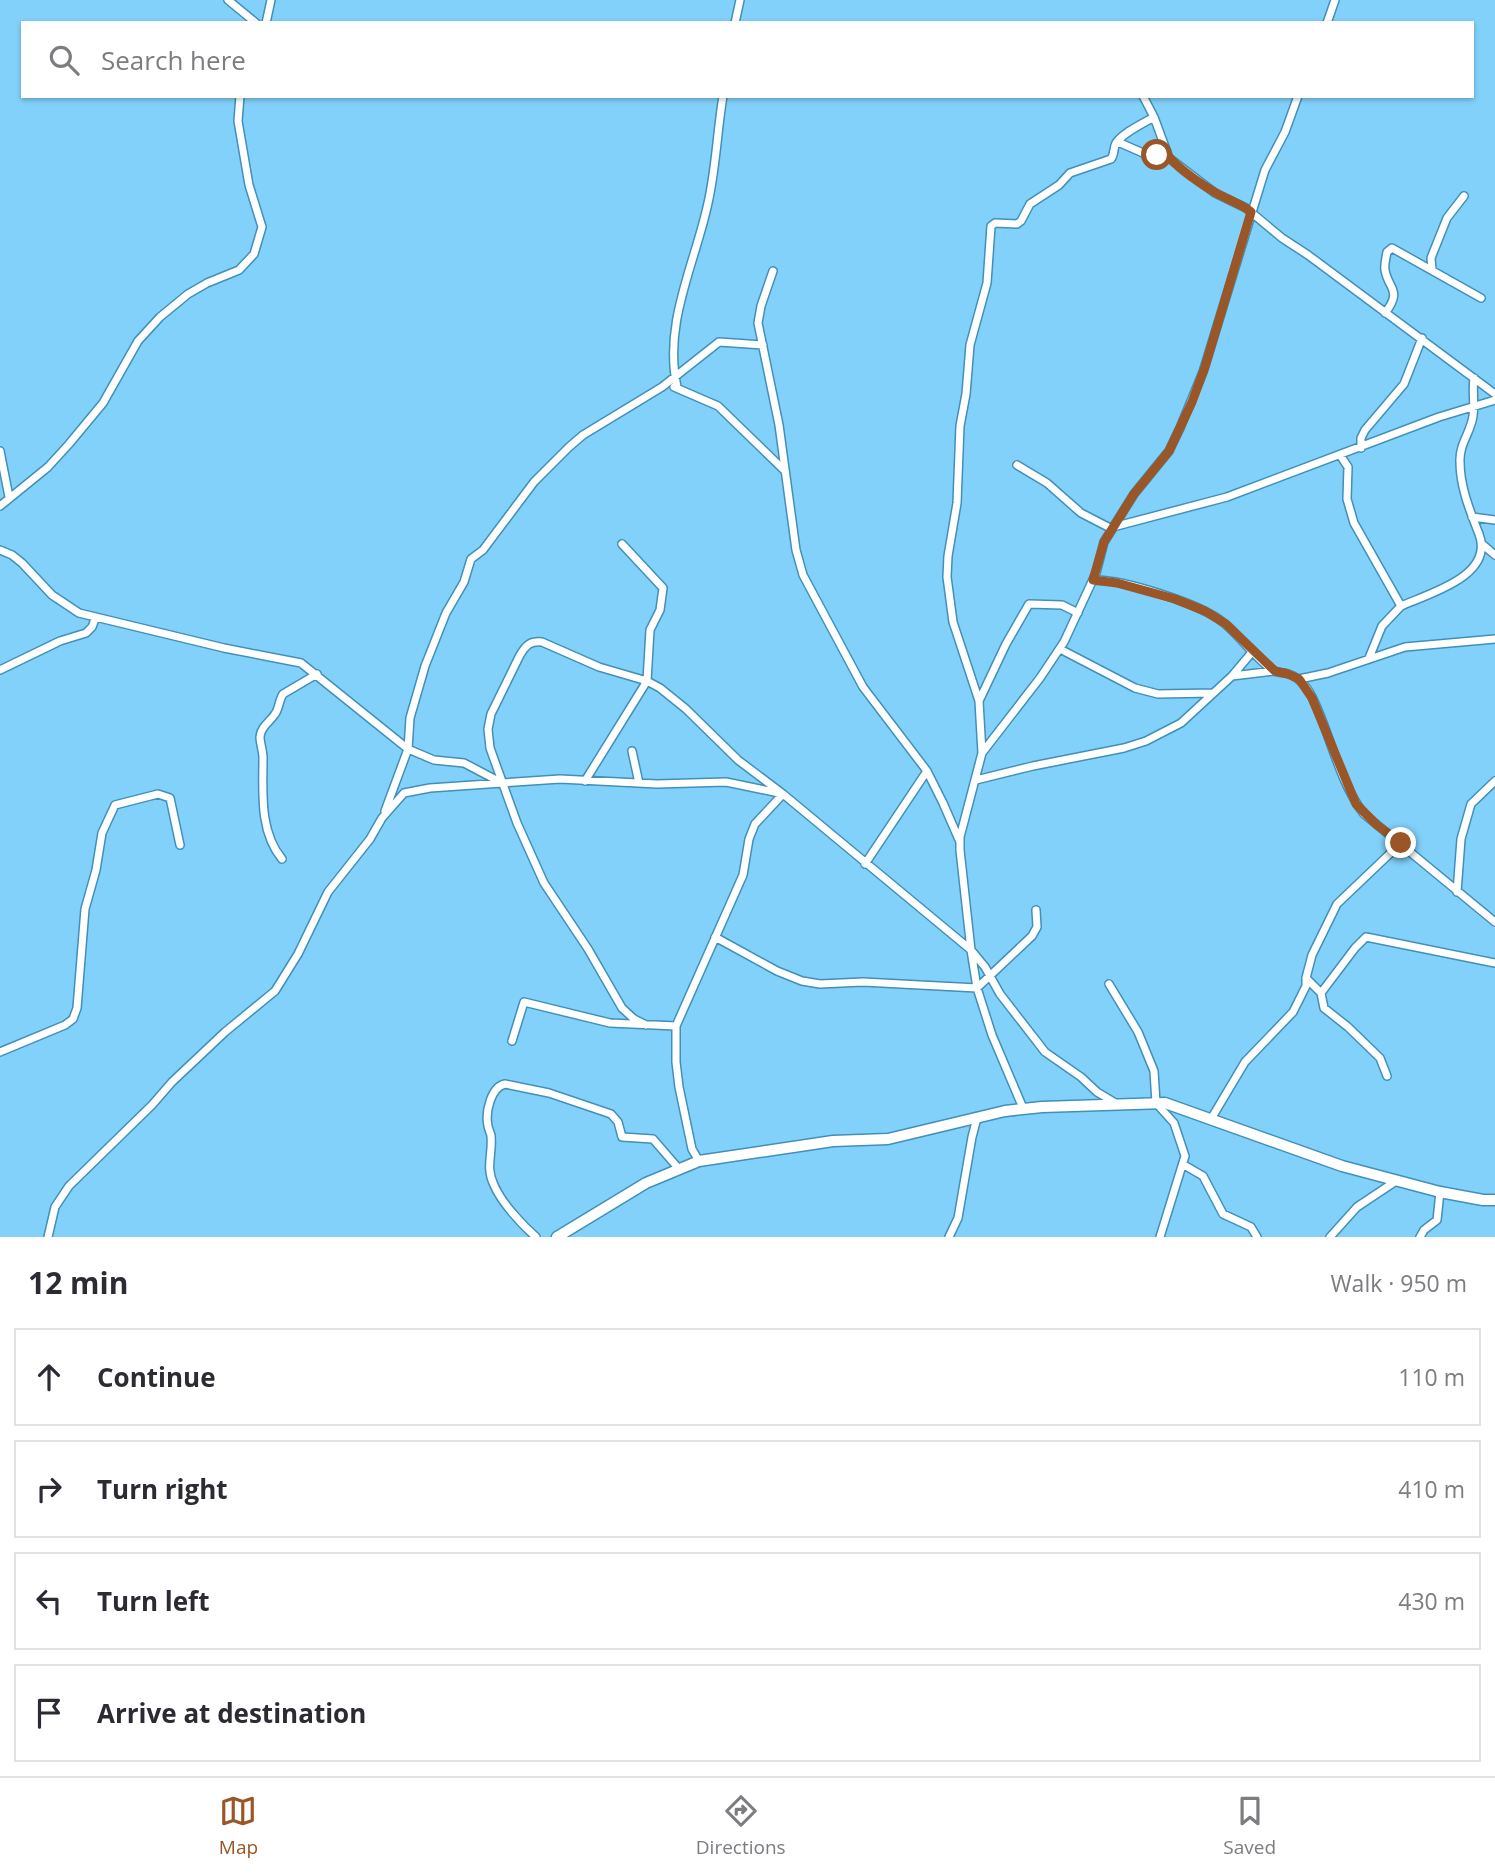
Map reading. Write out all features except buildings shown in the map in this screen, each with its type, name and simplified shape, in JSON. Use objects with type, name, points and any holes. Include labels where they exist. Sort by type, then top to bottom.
[{"type":"street","points":[[228,0],[254,21]]},
{"type":"street","points":[[266,21],[271,0]]},
{"type":"street","points":[[735,21],[740,0]]},
{"type":"street","points":[[1327,21],[1335,0]]},
{"type":"street","points":[[0,506],[48,467],[69,444],[103,403],[138,341],[160,317],[188,294],[239,270],[254,254],[262,227],[249,185],[240,134],[240,98]]},
{"type":"street","points":[[677,387],[676,319],[710,196],[723,98]]},
{"type":"street","points":[[1144,98],[1167,154],[1173,161],[1215,192],[1241,205],[1265,222],[1282,238],[1495,394]]},
{"type":"street","points":[[982,753],[1060,649],[1093,580],[1102,545],[1147,475],[1169,451],[1205,367],[1268,163],[1285,132],[1297,98]]},
{"type":"street","points":[[960,842],[982,753],[979,701],[953,622],[947,577],[957,503],[961,418],[967,394],[971,336],[987,283],[989,232],[995,223],[1017,224],[1030,204],[1076,169],[1111,159],[1118,142],[1154,117]]},
{"type":"street","points":[[1118,142],[1143,153],[1167,154]]},
{"type":"street","points":[[1432,269],[1432,254],[1447,218],[1464,196]]},
{"type":"street","points":[[1385,313],[1391,306],[1394,294],[1385,269],[1389,249],[1394,248],[1481,298]]},
{"type":"street","points":[[773,271],[758,316],[779,425],[796,550],[803,575],[837,634],[863,687],[926,771],[960,842],[971,950],[978,988],[989,1028],[1023,1108]]},
{"type":"street","points":[[1361,448],[1360,441],[1365,430],[1404,384],[1422,338]]},
{"type":"street","points":[[48,1237],[55,1207],[69,1186],[172,1082],[225,1032],[275,991],[298,954],[328,892],[370,839],[382,818],[408,749],[410,718],[425,666],[446,613],[464,582],[471,559],[483,550],[531,485],[583,435],[662,387],[719,342],[763,345]]},
{"type":"street","points":[[1474,378],[1471,424],[1460,458],[1472,517],[1482,544],[1495,555]]},
{"type":"street","points":[[662,387],[677,387],[718,406],[786,471]]},
{"type":"street","points":[[1017,465],[1047,482],[1081,513],[1112,528],[1227,497],[1495,400]]},
{"type":"street","points":[[0,451],[9,498]]},
{"type":"street","points":[[1340,454],[1348,467],[1347,499],[1354,523],[1401,606]]},
{"type":"street","points":[[1472,517],[1495,520]]},
{"type":"street","points":[[585,781],[647,681],[650,630],[660,610],[663,588],[622,544]]},
{"type":"street","points":[[1369,658],[1382,626],[1401,606],[1445,587],[1470,572],[1479,560],[1482,544]]},
{"type":"street","points":[[0,550],[12,555],[65,605],[79,613],[95,619],[301,663],[408,749],[434,760],[464,763],[502,784]]},
{"type":"street","points":[[1093,580],[1117,583],[1199,608],[1226,624],[1275,671]]},
{"type":"street","points":[[979,701],[1028,604],[1062,605],[1078,613]]},
{"type":"street","points":[[0,670],[60,641],[86,633],[95,619]]},
{"type":"street","points":[[1299,679],[1328,673],[1416,645],[1495,639]]},
{"type":"street","points":[[646,1025],[622,1008],[544,883],[520,832],[490,748],[489,721],[526,646],[533,641],[542,642],[599,667],[647,681],[686,709],[738,760],[971,950],[1000,994],[1045,1052],[1117,1104]]},
{"type":"street","points":[[1060,649],[1106,675],[1143,691],[1158,694],[1213,693]]},
{"type":"street","points":[[976,780],[1124,748],[1153,738],[1181,723],[1203,705],[1253,651]]},
{"type":"street","points":[[1232,676],[1275,671],[1299,679],[1312,698],[1356,804],[1370,820],[1495,922]]},
{"type":"street","points":[[282,859],[271,841],[268,829],[262,794],[263,758],[260,738],[267,723],[276,714],[283,694],[317,674]]},
{"type":"street","points":[[632,751],[639,783]]},
{"type":"street","points":[[865,864],[926,771]]},
{"type":"street","points":[[382,818],[404,793],[417,789],[502,784],[523,780],[726,782],[783,794]]},
{"type":"street","points":[[1457,891],[1461,839],[1471,804],[1495,782]]},
{"type":"street","points":[[0,1052],[65,1025],[73,1019],[77,1008],[85,909],[96,870],[102,834],[115,805],[159,794],[170,798],[180,845]]},
{"type":"street","points":[[699,1161],[692,1149],[681,1099],[676,1062],[676,1026],[745,869],[749,839],[755,824],[783,794]]},
{"type":"street","points":[[1211,1119],[1245,1062],[1293,1012],[1305,989],[1312,955],[1337,904],[1401,843]]},
{"type":"street","points":[[978,988],[1035,932],[1036,910]]},
{"type":"street","points":[[715,937],[777,971],[802,981],[820,984],[863,982],[978,988]]},
{"type":"street","points":[[1321,993],[1366,937],[1495,963]]},
{"type":"street","points":[[1306,978],[1321,993],[1324,1008],[1377,1055],[1387,1076]]},
{"type":"street","points":[[1109,984],[1135,1024],[1153,1067],[1156,1102],[1174,1123],[1185,1156],[1160,1237]]},
{"type":"street","points":[[512,1041],[524,1002],[610,1023],[676,1026]]},
{"type":"street","points":[[536,1237],[494,1187],[489,1172],[491,1136],[487,1123],[493,1090],[498,1086],[505,1084],[549,1093],[611,1114],[618,1122],[622,1137],[653,1139],[679,1169]]},
{"type":"street","points":[[557,1237],[646,1183],[699,1161],[833,1142],[888,1139],[1023,1108],[1156,1102],[1171,1104],[1342,1166],[1440,1192],[1495,1200]]},
{"type":"street","points":[[949,1237],[958,1218],[972,1137],[978,1118]]},
{"type":"street","points":[[1184,1165],[1203,1176],[1223,1214],[1251,1227],[1256,1237]]},
{"type":"street","points":[[1330,1237],[1357,1208],[1396,1181]]},
{"type":"street","points":[[1420,1237],[1424,1230],[1437,1220],[1440,1192]]},
{"type":"route","points":[[1157,155],[1167,154],[1215,192],[1251,212],[1205,367],[1181,428],[1169,451],[1147,475],[1104,542],[1093,580],[1117,583],[1175,599],[1205,611],[1219,618],[1275,671],[1299,679],[1312,698],[1356,804],[1364,814],[1401,843]]}]
